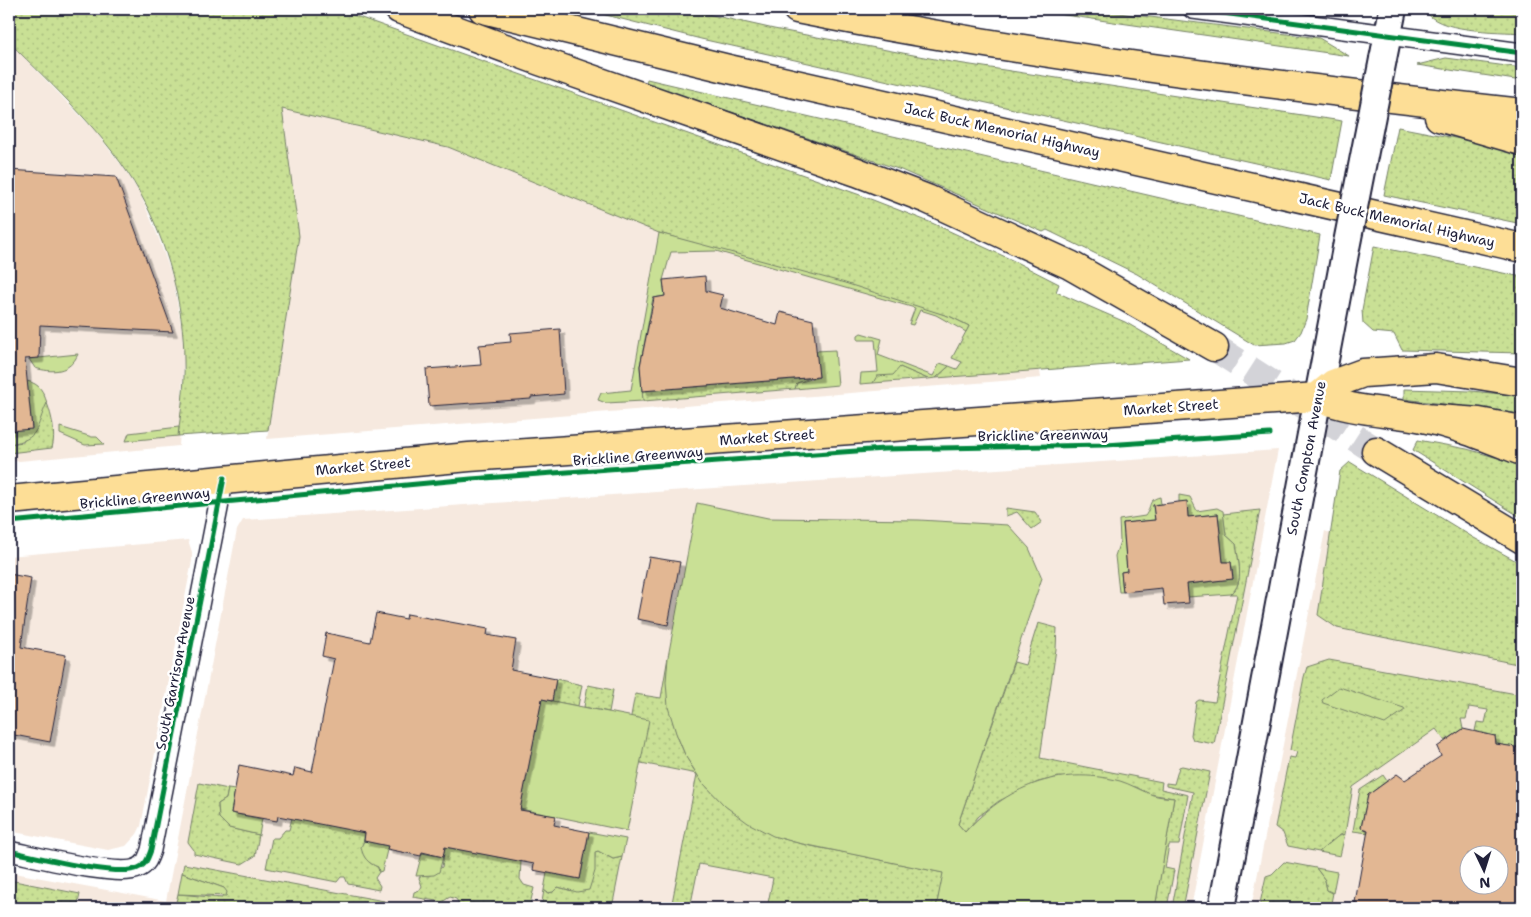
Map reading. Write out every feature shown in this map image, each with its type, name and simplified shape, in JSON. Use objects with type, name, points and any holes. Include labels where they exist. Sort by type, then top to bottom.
[{"type":"main road","points":[[399,9],[540,61],[857,172],[927,199],[1070,265],[1214,347]]},
{"type":"main road","name":"Jack Buck Memorial Highway","points":[[483,9],[729,69],[1522,248]]},
{"type":"main road","points":[[797,9],[1037,51],[1189,73],[1394,99],[1522,112]]},
{"type":"main road","name":"South Compton Avenue","points":[[1222,908],[1317,397],[1393,9]]},
{"type":"main road","points":[[1394,99],[1426,113],[1522,141]]},
{"type":"main road","points":[[1317,397],[1333,384],[1363,373],[1522,363]]},
{"type":"main road","points":[[1436,368],[1522,382]]},
{"type":"main road","name":"Market Street","points":[[9,500],[224,478],[478,457],[1317,397],[1344,406],[1424,418]]},
{"type":"main road","points":[[1424,418],[1478,422],[1522,430]]},
{"type":"main road","points":[[1424,418],[1486,437],[1522,452]]},
{"type":"main road","points":[[1376,451],[1522,539]]},
{"type":"street","points":[[1193,9],[1386,47],[1522,53]]},
{"type":"street","name":"South Garrison Avenue","points":[[9,851],[116,872],[139,868],[147,861],[152,850],[224,478]]},
{"type":"shaded area","points":[[9,42],[95,131],[125,170],[140,194],[158,236],[173,279],[182,330],[184,359],[179,446],[9,462]]},
{"type":"shaded area","points":[[282,109],[448,147],[951,317],[1022,358],[1040,371],[1041,378],[267,439],[276,382],[288,151]]},
{"type":"shaded area","points":[[1278,450],[1191,908],[9,908],[9,872],[166,901],[237,530],[243,520]]},
{"type":"shaded area","points":[[1325,531],[1522,626],[1522,908],[1251,908]]},
{"type":"shaded area","points":[[188,540],[192,552],[192,561],[141,826],[137,834],[126,846],[108,850],[9,831],[9,556]]},
{"type":"green space","points":[[9,9],[336,9],[860,195],[932,223],[1059,284],[1056,292],[1125,322],[1189,359],[936,378],[949,366],[957,369],[962,362],[952,358],[969,326],[951,317],[659,233],[448,147],[282,109],[299,236],[268,430],[178,436],[184,379],[181,318],[172,274],[158,232],[140,193],[113,152],[80,113],[9,42]]},
{"type":"green space","points":[[582,9],[685,9],[774,29],[951,62],[1342,121],[1331,180],[701,39]]},
{"type":"green space","points":[[1023,9],[1086,9],[1319,38],[1349,56]]},
{"type":"green space","points":[[1425,9],[1522,9],[1522,33],[1454,27],[1441,23],[1431,17]]},
{"type":"green space","points":[[1446,58],[1522,68],[1522,81],[1417,65]]},
{"type":"green space","points":[[647,79],[1320,235],[1306,319],[1301,332],[1295,340],[1286,343],[1254,345],[1137,274],[1047,230],[1043,232],[901,170],[646,83]]},
{"type":"green space","points":[[1398,127],[1522,151],[1522,224],[1384,195]]},
{"type":"green space","points":[[659,233],[845,283],[951,317],[969,326],[966,332],[936,315],[920,310],[913,325],[909,324],[915,308],[716,251],[671,252],[663,280],[665,296],[653,298],[640,366],[643,401],[606,403],[598,400],[601,393],[631,390]]},
{"type":"green space","points":[[1374,246],[1522,277],[1522,353],[1402,350],[1394,334],[1373,332],[1363,323],[1362,310]]},
{"type":"green space","points":[[861,333],[882,339],[878,355],[933,376],[940,363],[949,366],[936,378],[928,379],[900,367],[893,375],[877,376],[873,383],[860,384],[861,373],[878,372],[875,340],[858,340],[858,335]]},
{"type":"green space","points":[[835,350],[838,385],[795,389],[797,383],[819,377],[816,351]]},
{"type":"green space","points":[[78,354],[70,365],[54,371],[35,368],[29,359]]},
{"type":"green space","points":[[900,367],[928,379],[873,383],[876,376],[887,375]]},
{"type":"green space","points":[[810,378],[797,383],[795,389],[643,401],[642,391]]},
{"type":"green space","points":[[27,381],[35,384],[40,389],[47,403],[36,431],[27,439],[9,444],[9,431],[32,428]]},
{"type":"green space","points":[[1404,389],[1471,391],[1522,396],[1522,418],[1492,410],[1404,399]]},
{"type":"green space","points":[[47,403],[53,426],[52,448],[9,453],[9,444],[23,442]]},
{"type":"green space","points":[[60,427],[97,437],[104,444],[85,445],[60,434]]},
{"type":"green space","points":[[179,427],[178,436],[126,441],[129,433]]},
{"type":"green space","points":[[1418,440],[1467,449],[1522,465],[1522,518],[1413,450]]},
{"type":"green space","points":[[1350,462],[1474,538],[1522,564],[1522,665],[1337,628],[1318,615],[1340,471]]},
{"type":"green space","points":[[1179,495],[1190,497],[1197,511],[1217,508],[1223,511],[1226,535],[1236,544],[1239,564],[1238,584],[1231,594],[1188,597],[1187,584],[1233,579],[1231,562],[1223,562],[1218,514],[1188,517],[1187,502],[1179,502]]},
{"type":"green space","points":[[1160,497],[1161,504],[1153,505],[1155,520],[1123,523],[1127,571],[1121,572],[1123,592],[1119,592],[1115,556],[1120,541],[1119,520],[1145,516],[1151,502]]},
{"type":"green space","points":[[697,503],[768,518],[919,520],[1008,525],[1029,548],[1042,578],[958,824],[965,832],[981,816],[1016,792],[1055,778],[1075,776],[1097,777],[1120,781],[1161,797],[1174,798],[1155,908],[936,908],[943,873],[798,843],[773,836],[748,823],[725,806],[702,782],[686,757],[668,707],[666,682],[668,657]]},
{"type":"green space","points":[[1006,508],[1035,512],[1042,522],[1032,529],[1017,512],[1006,516]]},
{"type":"green space","points":[[1260,510],[1214,744],[1193,740],[1191,735],[1196,702],[1199,700],[1215,702],[1237,594],[1231,594],[1238,584],[1239,577],[1236,544],[1226,535],[1223,514]]},
{"type":"green space","points":[[1038,623],[1057,628],[1056,649],[1040,758],[1162,782],[1161,789],[1188,795],[1179,845],[1169,845],[1165,868],[1174,870],[1167,908],[1155,906],[1174,798],[1149,794],[1136,787],[1059,777],[1038,782],[999,801],[979,816],[965,832],[958,824],[1014,662],[1025,665]]},
{"type":"green space","points":[[668,657],[670,706],[675,729],[683,750],[694,770],[708,788],[725,804],[764,831],[784,839],[809,846],[944,873],[936,908],[767,908],[773,878],[699,864],[690,908],[671,908],[697,774],[641,763],[631,716],[635,694],[661,698]]},
{"type":"green space","points":[[1329,660],[1522,695],[1522,748],[1496,744],[1495,736],[1475,731],[1477,722],[1485,723],[1488,710],[1469,707],[1466,719],[1461,719],[1463,729],[1445,741],[1436,729],[1353,787],[1345,834],[1340,835],[1319,852],[1288,846],[1283,833],[1275,827],[1289,757],[1295,758],[1297,752],[1290,750],[1304,677],[1307,667]]},
{"type":"green space","points":[[556,679],[582,685],[578,706],[552,701]]},
{"type":"green space","points":[[588,685],[613,690],[609,712],[584,707]]},
{"type":"green space","points":[[1339,687],[1404,708],[1405,710],[1385,724],[1323,703],[1322,700]]},
{"type":"green space","points":[[542,699],[649,720],[627,831],[520,809]]},
{"type":"green space","points":[[1179,767],[1210,772],[1183,908],[1172,908],[1193,792],[1166,786],[1166,783],[1174,784]]},
{"type":"green space","points":[[1383,775],[1387,781],[1368,795],[1361,827],[1368,830],[1368,833],[1353,831],[1360,790]]},
{"type":"green space","points":[[199,783],[228,789],[226,799],[218,804],[219,818],[229,828],[259,835],[255,856],[242,864],[194,854],[194,850],[188,842]]},
{"type":"green space","points":[[228,789],[235,790],[231,813],[262,819],[259,835],[229,828],[219,818],[218,804],[226,799]]},
{"type":"green space","points":[[292,818],[365,833],[363,849],[368,861],[378,867],[379,872],[375,878],[380,886],[379,890],[348,884],[345,877],[341,877],[337,882],[266,868],[272,838],[278,838],[285,830],[289,830]]},
{"type":"green space","points":[[589,832],[626,839],[622,857],[613,859],[598,851],[595,852],[595,871],[589,890],[577,892],[558,887],[553,892],[548,893],[544,890],[547,873],[580,879]]},
{"type":"green space","points":[[1345,834],[1340,856],[1319,852],[1337,837]]},
{"type":"green space","points":[[364,841],[388,846],[382,871],[379,872],[378,867],[371,864],[363,854],[361,847]]},
{"type":"green space","points":[[445,847],[521,861],[520,879],[524,885],[534,888],[529,908],[475,908],[460,905],[456,899],[450,897],[442,902],[413,897],[414,892],[420,890],[422,886],[419,878],[421,875],[429,876],[442,867]]},
{"type":"green space","points":[[598,851],[613,859],[622,857],[612,908],[541,908],[544,890],[548,893],[553,892],[558,887],[572,891],[595,858],[595,852]]},
{"type":"green space","points":[[422,853],[443,857],[439,872],[434,875],[416,876]]},
{"type":"green space","points":[[1284,862],[1316,868],[1325,880],[1327,890],[1333,893],[1330,908],[1259,908],[1266,876],[1272,874]]},
{"type":"green space","points":[[184,864],[384,901],[382,908],[208,908],[176,902],[178,894],[222,898],[224,888],[182,873]]},
{"type":"green space","points":[[1316,868],[1337,872],[1333,893],[1327,890],[1325,880]]},
{"type":"green space","points":[[182,873],[224,888],[227,892],[226,896],[178,894]]},
{"type":"green space","points":[[9,880],[80,894],[77,908],[9,908]]},
{"type":"building","points":[[9,170],[116,177],[173,332],[40,325],[39,358],[25,359],[32,429],[9,431]]},
{"type":"building","points":[[705,276],[706,291],[723,295],[720,308],[777,325],[780,312],[813,320],[819,377],[642,391],[640,366],[654,298],[665,296],[663,280]]},
{"type":"building","points":[[560,329],[564,394],[531,397],[531,399],[429,406],[426,369],[481,365],[479,345],[511,342],[510,333]]},
{"type":"building","points":[[1187,501],[1188,517],[1218,514],[1223,562],[1231,562],[1233,579],[1187,584],[1189,603],[1164,605],[1162,588],[1123,592],[1121,572],[1127,571],[1123,523],[1155,520],[1153,505]]},
{"type":"building","points":[[649,557],[680,562],[668,625],[637,619]]},
{"type":"building","points":[[9,574],[31,578],[21,647],[66,655],[50,742],[9,734]]},
{"type":"building","points":[[376,613],[406,619],[407,614],[488,629],[487,635],[516,640],[511,670],[556,679],[552,701],[542,699],[520,810],[556,816],[554,825],[589,832],[580,879],[533,870],[534,864],[445,847],[443,857],[422,852],[421,856],[387,849],[388,846],[364,841],[365,833],[278,816],[277,821],[231,813],[239,765],[293,776],[295,768],[312,772],[334,659],[322,656],[326,633],[370,642]]},
{"type":"building","points":[[1463,729],[1495,736],[1496,744],[1522,748],[1522,908],[1354,908],[1368,830],[1361,828],[1368,795],[1397,774],[1405,780],[1441,756],[1437,747]]},
{"type":"tunnel","points":[[1214,347],[1376,451]]},
{"type":"cycle path","points":[[1193,9],[1522,53]]},
{"type":"cycle path","name":"Brickline Greenway","points":[[9,522],[471,479],[884,449],[1106,445],[1270,434]]},
{"type":"cycle path","name":"Brickline Greenway","points":[[9,851],[75,865],[113,870],[138,868],[146,861],[151,850],[224,478]]}]
